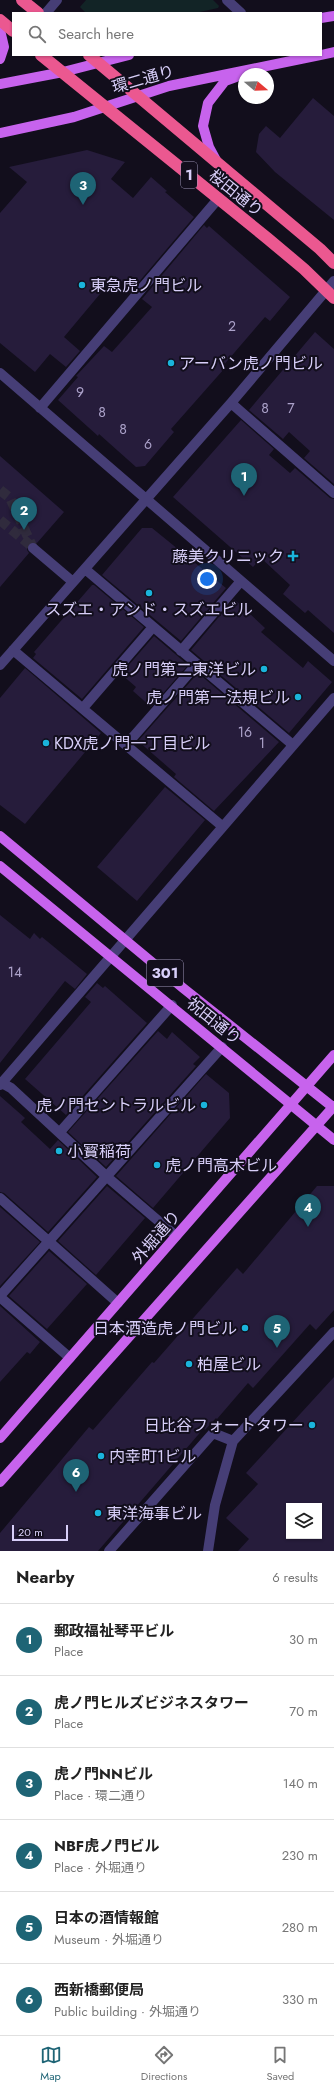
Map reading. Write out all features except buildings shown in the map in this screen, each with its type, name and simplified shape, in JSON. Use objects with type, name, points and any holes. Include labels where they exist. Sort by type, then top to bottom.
[{"type":"highway","points":[[22,0],[37,12]]},
{"type":"highway","points":[[0,20],[12,30]]},
{"type":"highway","name":"桜田通り","points":[[42,56],[283,251],[330,294]]},
{"type":"highway","name":"桜田通り","points":[[93,59],[320,249],[334,263]]},
{"type":"main road","points":[[322,18],[334,16]]},
{"type":"main road","points":[[0,30],[4,47],[0,59]]},
{"type":"main road","name":"環二通り","points":[[322,55],[334,55]]},
{"type":"main road","name":"環二通り","points":[[0,84],[62,72],[93,59],[120,56]]},
{"type":"main road","name":"環二通り","points":[[0,133],[74,117],[136,95],[169,86],[275,63],[315,56]]},
{"type":"main road","points":[[261,68],[275,63]]},
{"type":"main road","points":[[219,165],[209,147],[203,126],[208,103],[225,81],[238,76]]},
{"type":"main road","name":"祝田通り","points":[[0,836],[125,939],[334,1107]]},
{"type":"main road","name":"祝田通り","points":[[0,866],[334,1140]]},
{"type":"main road","name":"外堀通り","points":[[0,1437],[334,1056]]},
{"type":"main road","points":[[0,1482],[334,1107]]},
{"type":"street","points":[[47,12],[58,0]]},
{"type":"street","points":[[227,0],[240,12]]},
{"type":"street","points":[[40,408],[218,199]]},
{"type":"street","points":[[0,665],[330,294],[334,281]]},
{"type":"street","points":[[0,374],[334,661]]},
{"type":"street","points":[[232,403],[334,493]]},
{"type":"street","points":[[33,548],[73,582]]},
{"type":"street","points":[[84,569],[293,746]]},
{"type":"street","points":[[182,651],[241,581]]},
{"type":"street","points":[[83,708],[153,627]]},
{"type":"street","points":[[13,650],[222,826]]},
{"type":"street","points":[[126,745],[197,664]]},
{"type":"street","points":[[176,1236],[106,1176],[11,1088],[0,1084],[334,698]]},
{"type":"street","points":[[60,1132],[172,1006]]},
{"type":"street","points":[[70,1358],[0,1296],[222,1047]]},
{"type":"street","points":[[0,1198],[118,1302]]},
{"type":"street","points":[[208,1551],[215,1505],[233,1441],[334,1332]]},
{"type":"street","points":[[109,1551],[213,1433],[233,1441]]},
{"type":"shaded area","points":[[86,0],[213,0],[219,6],[218,8],[200,12],[85,12],[80,7]]},
{"type":"tunnel","points":[[0,490],[10,498],[33,548]]},
{"type":"tunnel","points":[[0,520],[30,545]]},
{"type":"place","name":"虎ノ門NNビル","points":[[83,205]]},
{"type":"place","name":"東急虎ノ門ビル","points":[[82,285]]},
{"type":"place","name":"アーバン虎ノ門ビル","points":[[171,363]]},
{"type":"place","name":"郵政福祉琴平ビル","points":[[244,496]]},
{"type":"place","name":"虎ノ門ヒルズビジネスタワー","points":[[24,530]]},
{"type":"place","name":"藤美クリニック","points":[[293,556]]},
{"type":"place","name":"スズエ・アンド・スズエビル","points":[[149,593]]},
{"type":"place","name":"虎ノ門第二東洋ビル","points":[[264,669]]},
{"type":"place","name":"虎ノ門第一法規ビル","points":[[298,697]]},
{"type":"place","name":"KDX虎ノ門一丁目ビル","points":[[46,743]]},
{"type":"place","name":"虎ノ門セントラルビル","points":[[204,1105]]},
{"type":"place","name":"小寳稲荷","points":[[59,1151]]},
{"type":"place","name":"虎ノ門高木ビル","points":[[157,1165]]},
{"type":"place","name":"NBF虎ノ門ビル","points":[[308,1227]]},
{"type":"place","name":"日本酒造虎ノ門ビル","points":[[245,1328]]},
{"type":"place","name":"日本の酒情報館","points":[[277,1348]]},
{"type":"place","name":"柏屋ビル","points":[[189,1364]]},
{"type":"place","name":"日比谷フォートタワー","points":[[312,1425]]},
{"type":"place","name":"内幸町1ビル","points":[[101,1456]]},
{"type":"place","name":"西新橋郵便局","points":[[76,1492]]},
{"type":"place","name":"東洋海事ビル","points":[[98,1513]]}]
